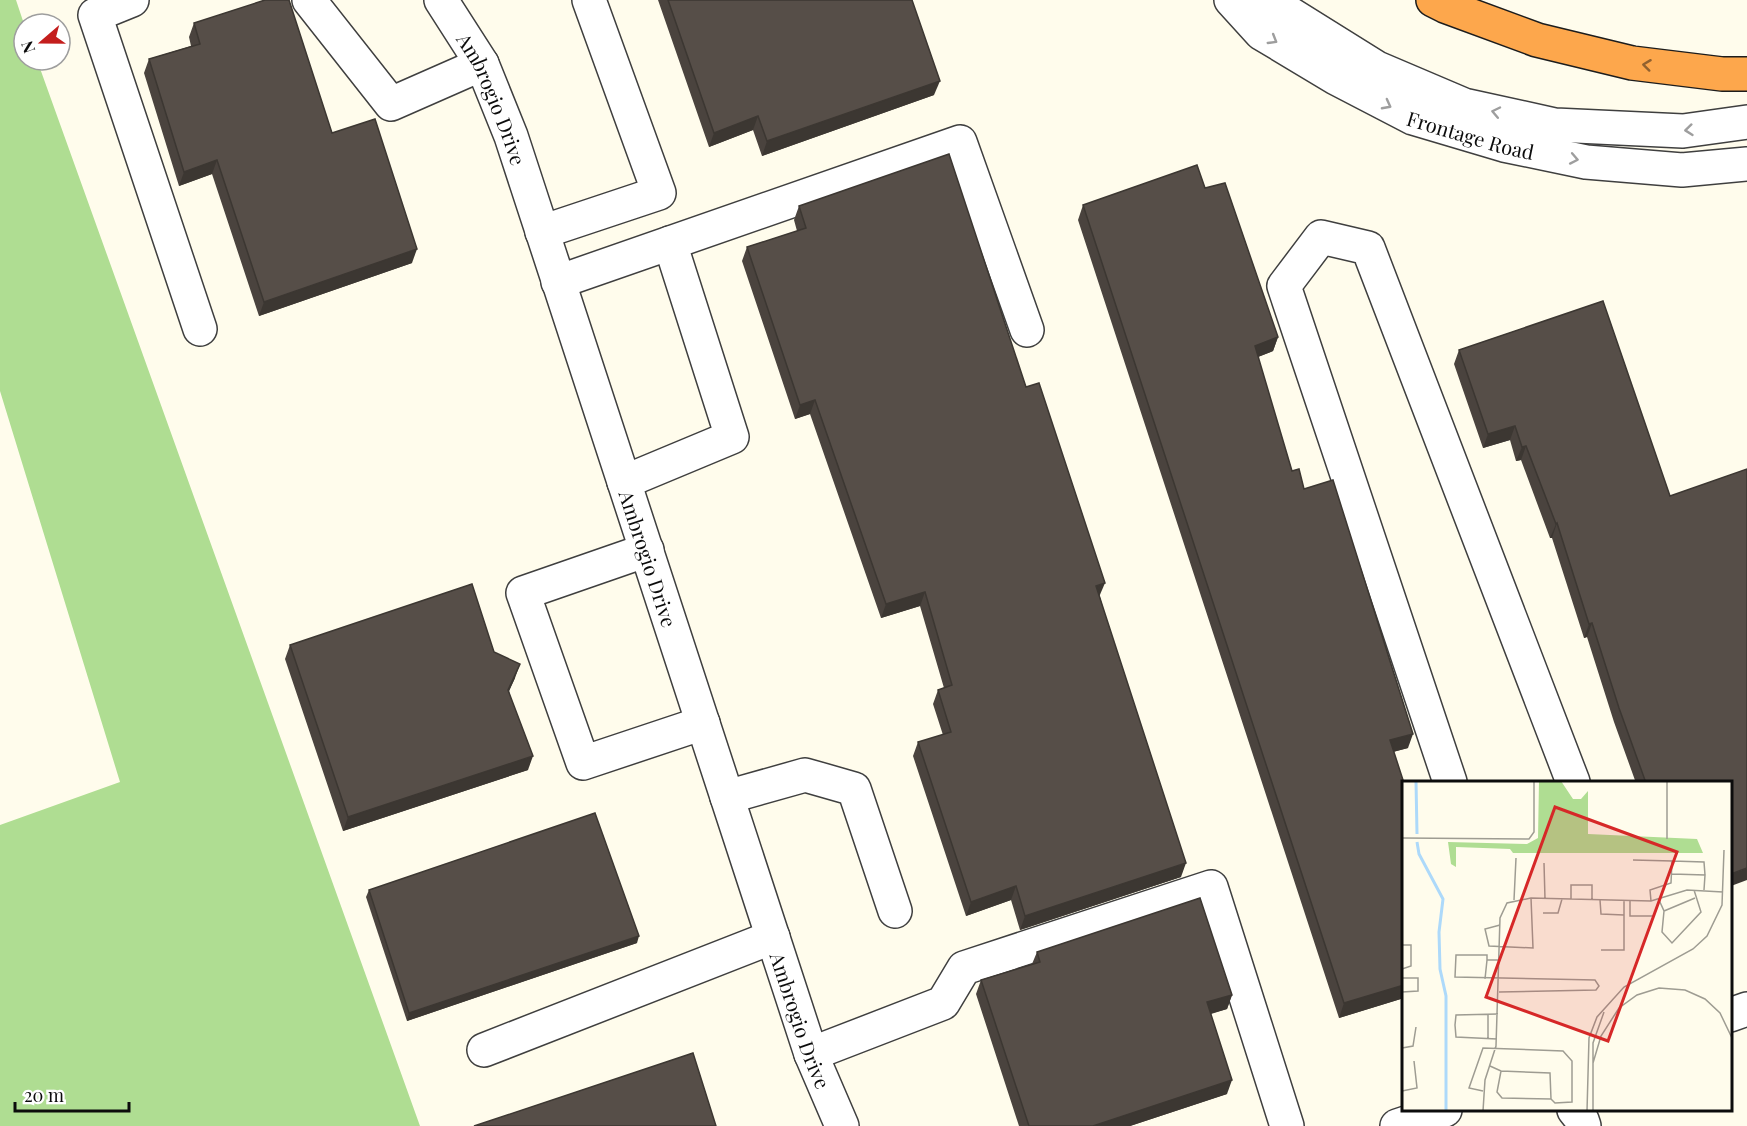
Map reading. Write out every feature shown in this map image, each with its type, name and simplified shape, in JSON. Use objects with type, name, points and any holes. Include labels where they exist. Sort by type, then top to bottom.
[{"type":"highway","points":[[1433,0],[1537,40],[1632,63],[1722,74],[1747,74]]},
{"type":"street","points":[[132,0],[92,8],[200,329]]},
{"type":"street","points":[[309,0],[391,104],[482,64]]},
{"type":"street","points":[[542,232],[659,193],[589,0]]},
{"type":"street","name":"Frontage Road","points":[[1231,0],[1261,33],[1335,78],[1413,118],[1504,146],[1586,162],[1682,170],[1747,164]]},
{"type":"street","name":"Frontage Road","points":[[1268,0],[1377,68],[1464,105],[1555,125],[1683,131],[1747,122]]},
{"type":"street","name":"Ambrogio Drive","points":[[442,1],[482,64],[511,136],[811,1054],[842,1126]]},
{"type":"street","points":[[558,282],[960,142],[1027,330]]},
{"type":"street","points":[[1449,781],[1284,286],[1321,237],[1368,248],[1572,781]]},
{"type":"street","points":[[624,482],[732,437],[670,243]]},
{"type":"street","points":[[646,550],[523,593],[583,763],[703,723]]},
{"type":"street","points":[[727,797],[805,775],[854,789],[895,911]]},
{"type":"street","points":[[811,1054],[943,1003],[964,969],[1211,887],[1287,1126]]},
{"type":"street","points":[[484,1050],[773,937]]},
{"type":"street","points":[[1732,1015],[1747,1009]]},
{"type":"street","points":[[1403,1125],[1442,1111]]},
{"type":"street","points":[[1575,1111],[1584,1126]]},
{"type":"green space","points":[[0,0],[16,0],[20,12],[12,12],[12,72],[41,72],[420,1126],[0,1126],[0,825],[120,782],[0,391]]},
{"type":"building","points":[[265,0],[289,0],[332,133],[375,119],[417,249],[264,302],[217,160],[184,172],[149,59],[200,44],[194,23]]},
{"type":"building","points":[[668,0],[912,0],[940,81],[767,141],[758,116],[714,133]]},
{"type":"building","points":[[949,154],[1026,387],[1039,383],[1105,583],[1096,586],[1186,863],[1025,916],[1016,886],[971,902],[918,742],[951,732],[938,690],[952,685],[925,592],[886,604],[815,400],[800,405],[747,247],[806,228],[799,206]]},
{"type":"building","points":[[1197,165],[1205,188],[1225,183],[1278,337],[1255,346],[1292,471],[1299,469],[1304,489],[1333,480],[1413,734],[1390,740],[1403,781],[1402,986],[1344,1003],[1083,205]]},
{"type":"building","points":[[1603,301],[1670,496],[1747,469],[1747,868],[1732,874],[1732,781],[1645,781],[1592,623],[1589,624],[1557,523],[1526,446],[1522,447],[1515,426],[1488,434],[1459,350]]},
{"type":"building","points":[[472,584],[494,652],[520,664],[508,690],[533,756],[348,817],[290,645]]},
{"type":"building","points":[[595,813],[639,936],[409,1013],[369,890]]},
{"type":"building","points":[[1200,898],[1232,995],[1207,1002],[1232,1080],[1093,1126],[1029,1126],[981,980],[1040,962],[1037,952]]},
{"type":"building","points":[[693,1053],[716,1126],[474,1126]]}]
